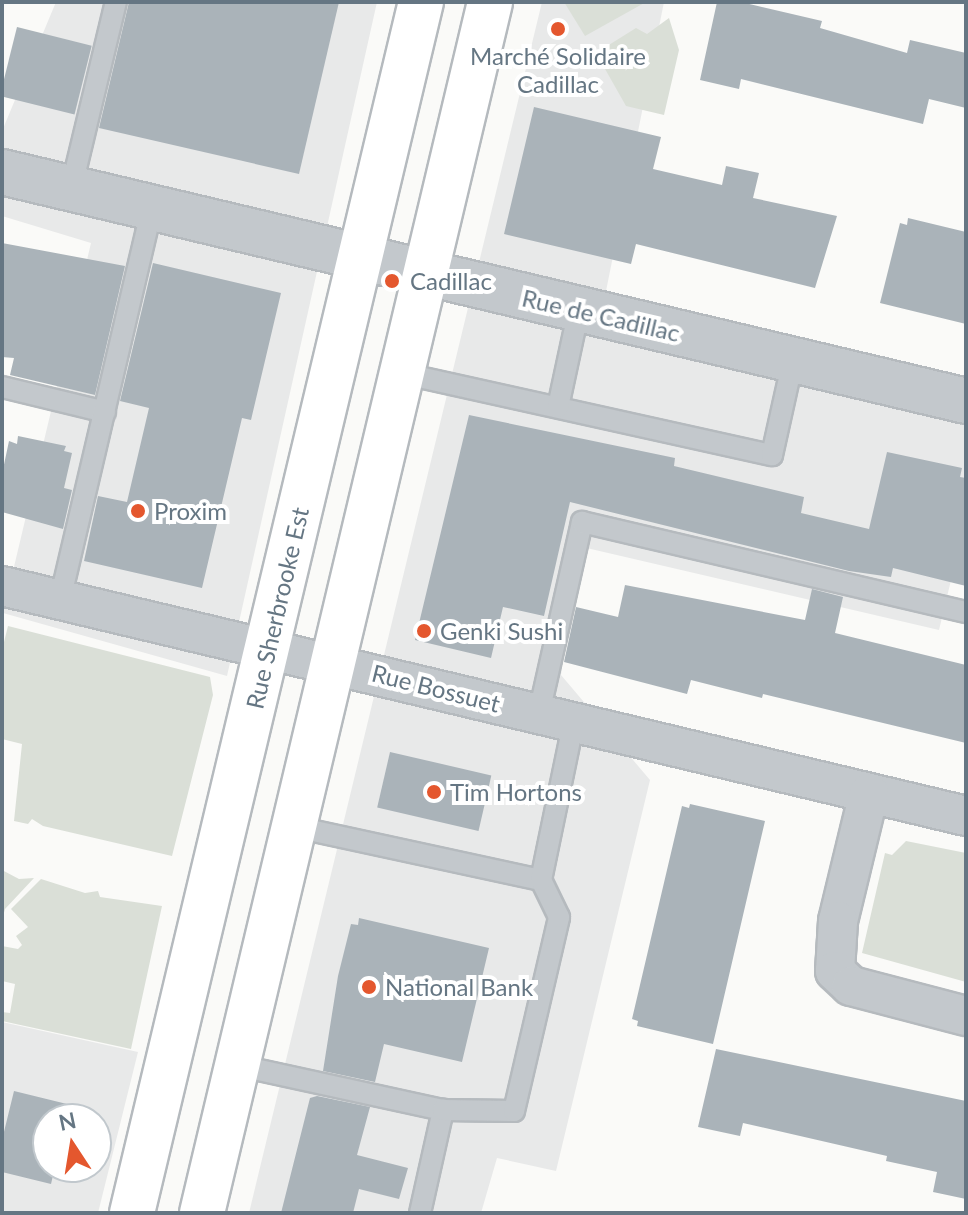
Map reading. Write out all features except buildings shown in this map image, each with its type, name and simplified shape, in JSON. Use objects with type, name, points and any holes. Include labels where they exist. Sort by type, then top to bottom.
[{"type":"main road","name":"Rue Sherbrooke Est","points":[[132,1213],[421,2]]},
{"type":"main road","points":[[202,1213],[329,662],[427,274],[490,2]]},
{"type":"street","name":"Rue de Cadillac","points":[[2,172],[966,401]]},
{"type":"street","name":"Rue Bossuet","points":[[2,586],[966,816]]},
{"type":"street","points":[[869,793],[838,921],[835,971],[860,989],[966,1016]]},
{"type":"lane","points":[[71,189],[116,2]]},
{"type":"lane","points":[[60,600],[152,208]]},
{"type":"lane","points":[[558,407],[579,309]]},
{"type":"lane","points":[[401,373],[772,455],[793,360]]},
{"type":"lane","points":[[2,387],[105,412]]},
{"type":"lane","points":[[236,1065],[443,1110],[514,1111],[559,917],[541,880],[557,717],[582,522],[966,612]]},
{"type":"lane","points":[[291,826],[541,880]]},
{"type":"lane","points":[[420,1213],[443,1110]]},
{"type":"shaded area","points":[[56,2],[377,2],[227,676],[3,613],[91,243],[2,216],[2,131]]},
{"type":"shaded area","points":[[542,2],[664,2],[598,331],[966,419],[966,518],[939,630],[578,546],[561,675],[650,780],[556,1171],[497,1158],[481,1213],[249,1213]]},
{"type":"shaded area","points":[[564,2],[646,2],[585,36]]},
{"type":"shaded area","points":[[669,18],[679,50],[664,115],[626,106],[596,53],[636,28],[647,34]]},
{"type":"shaded area","points":[[8,626],[210,677],[213,695],[172,856],[43,826],[32,819],[28,824],[14,821],[22,744],[2,739],[2,650]]},
{"type":"shaded area","points":[[906,841],[966,853],[966,982],[862,953],[885,853],[892,855]]},
{"type":"shaded area","points":[[2,870],[19,879],[34,878],[5,909],[2,920]]},
{"type":"shaded area","points":[[41,879],[85,893],[98,891],[100,897],[162,906],[131,1049],[2,1021],[2,1012],[10,1013],[15,984],[2,981],[2,946],[18,949],[22,945],[16,936],[28,927],[11,909]]},
{"type":"shaded area","points":[[2,1022],[138,1052],[112,1157],[112,1103],[32,1103],[32,1183],[105,1183],[98,1213],[2,1213]]},
{"type":"place","name":"Marché Solidaire Cadillac","points":[[558,29]]},
{"type":"place","name":"Cadillac","points":[[392,281]]},
{"type":"place","name":"Proxim","points":[[138,511]]},
{"type":"place","name":"Genki Sushi","points":[[424,631]]},
{"type":"place","name":"Tim Hortons","points":[[434,792]]},
{"type":"place","name":"National Bank","points":[[369,987]]}]
